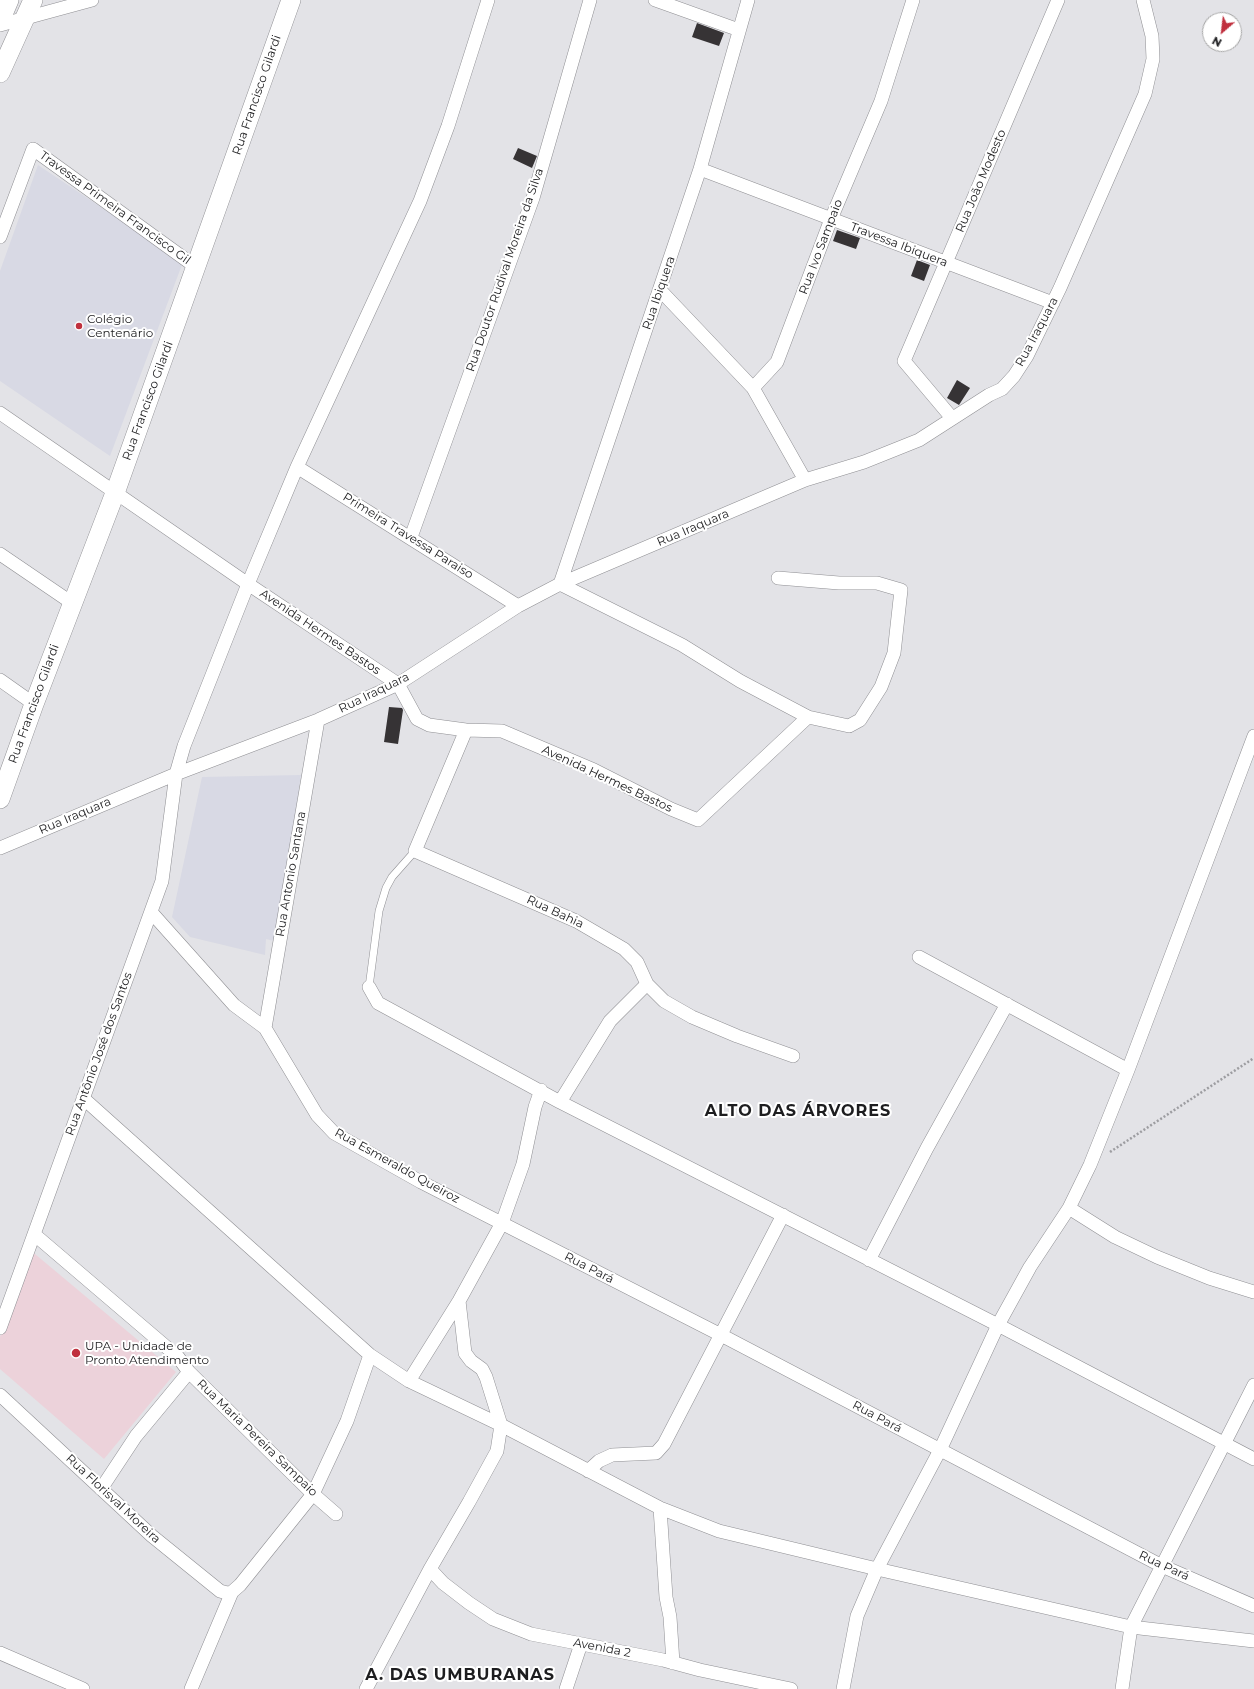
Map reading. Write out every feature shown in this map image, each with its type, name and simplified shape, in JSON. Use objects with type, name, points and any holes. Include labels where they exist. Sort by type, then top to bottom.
[{"type":"street","points":[[0,21],[9,0]]},
{"type":"street","points":[[0,73],[33,0]]},
{"type":"street","points":[[0,25],[92,0]]},
{"type":"street","name":"Rua Francisco Gilardi","points":[[0,799],[34,704],[115,493],[291,0]]},
{"type":"street","name":"Rua Antônio José dos Santos","points":[[0,1328],[35,1235],[162,881],[176,774],[204,693],[297,467],[420,201],[448,126],[488,0]]},
{"type":"street","name":"Rua Doutor Rudival Moreira da Silva","points":[[411,537],[532,198],[590,0]]},
{"type":"street","points":[[655,0],[738,30]]},
{"type":"street","name":"Rua Ibiquera","points":[[560,584],[700,169],[738,30],[748,0]]},
{"type":"street","name":"Rua Ivo Sampaio","points":[[754,388],[777,362],[831,219],[882,101],[913,0]]},
{"type":"street","name":"Rua João Modesto","points":[[952,418],[904,361],[1058,0]]},
{"type":"street","name":"Rua Iraquara","points":[[0,848],[176,774],[318,720],[398,684],[518,606],[560,584],[805,480],[864,462],[919,440],[952,418],[1002,389],[1014,376],[1027,356],[1053,303],[1145,94],[1153,58],[1152,36],[1143,0]]},
{"type":"street","name":"Travessa Primeira Francisco Gil","points":[[0,237],[33,149],[196,267]]},
{"type":"street","name":"Travessa Ibiquera","points":[[700,169],[1053,303]]},
{"type":"street","points":[[660,290],[754,388],[805,480]]},
{"type":"street","name":"Avenida Hermes Bastos","points":[[0,413],[248,584],[398,684],[417,719],[429,725],[466,730],[502,730],[594,770],[671,809],[698,820],[808,717]]},
{"type":"street","name":"Primeira Travessa Paraiso","points":[[297,467],[411,537],[518,606]]},
{"type":"street","points":[[0,554],[72,603]]},
{"type":"street","points":[[560,584],[682,645],[740,681],[808,717],[848,726],[860,720],[881,687],[894,653],[901,590],[877,584],[839,583],[778,578]]},
{"type":"street","points":[[0,680],[34,704]]},
{"type":"street","name":"Rua Antonio Santana","points":[[265,1028],[318,720]]},
{"type":"street","points":[[415,851],[466,730]]},
{"type":"street","points":[[843,1689],[857,1616],[877,1569],[940,1450],[998,1325],[1030,1267],[1069,1208],[1090,1165],[1128,1070],[1254,736]]},
{"type":"street","name":"Rua Bahia","points":[[415,851],[576,921],[602,935],[624,950],[637,962],[647,984],[664,1001],[692,1017],[770,1049],[793,1056]]},
{"type":"street","name":"Rua Esmeraldo Queiroz","points":[[151,912],[234,1005],[265,1028],[317,1115],[334,1133],[421,1182],[502,1223]]},
{"type":"street","points":[[919,957],[1128,1070]]},
{"type":"street","points":[[560,1102],[610,1021],[647,984]]},
{"type":"street","points":[[369,987],[374,998],[382,1005],[541,1090],[560,1102],[998,1325],[1224,1445],[1254,1459]]},
{"type":"street","points":[[869,1260],[927,1148],[1007,1004]]},
{"type":"street","points":[[408,1381],[459,1301],[502,1223],[523,1164],[535,1107],[541,1090]]},
{"type":"street","points":[[83,1098],[370,1354],[408,1381],[501,1425],[660,1508],[719,1531],[877,1569],[1131,1626],[1254,1641]]},
{"type":"street","points":[[1069,1208],[1115,1237],[1157,1257],[1209,1278],[1254,1292]]},
{"type":"street","points":[[588,1471],[599,1461],[612,1455],[656,1453],[664,1444],[783,1215]]},
{"type":"street","name":"Rua Pará","points":[[502,1223],[721,1335],[1162,1566],[1254,1606]]},
{"type":"street","name":"Rua Maria Pereira Sampaio","points":[[35,1235],[178,1356],[189,1372],[336,1514]]},
{"type":"street","points":[[366,1689],[430,1569],[497,1450],[501,1425],[486,1377],[482,1369],[471,1361],[465,1353],[459,1301]]},
{"type":"street","points":[[190,1689],[232,1592],[240,1585],[314,1494],[347,1421],[370,1354]]},
{"type":"street","points":[[101,1489],[136,1436],[189,1372]]},
{"type":"street","points":[[1122,1689],[1131,1626],[1254,1385]]},
{"type":"street","name":"Rua Florisval Moreira","points":[[0,1396],[152,1536],[220,1591],[228,1593],[232,1592]]},
{"type":"street","points":[[660,1508],[666,1597],[670,1617],[673,1663]]},
{"type":"street","name":"Avenida 2","points":[[430,1569],[459,1595],[493,1619],[531,1634],[792,1689]]},
{"type":"street","points":[[566,1689],[581,1644]]},
{"type":"street","points":[[0,1652],[79,1687]]},
{"type":"lane","points":[[369,987],[379,911],[386,888],[392,877],[415,851]]},
{"type":"path","points":[[1090,1165],[1254,1058]]},
{"type":"shaded area","name":"Colégio Centenário","points":[[38,165],[183,262],[110,456],[0,381],[0,271]]},
{"type":"shaded area","points":[[301,775],[280,924],[274,941],[266,939],[265,955],[190,937],[172,917],[202,777]]},
{"type":"shaded area","name":"UPA - Unidade de Pronto Atendimento","points":[[29,1249],[176,1372],[104,1459],[0,1369],[0,1337]]},
{"type":"building","points":[[697,23],[724,33],[719,46],[692,37]]},
{"type":"building","points":[[518,148],[537,156],[532,168],[513,159]]},
{"type":"building","points":[[837,230],[860,238],[856,249],[833,241]]},
{"type":"building","points":[[917,260],[930,265],[924,281],[911,276]]},
{"type":"building","points":[[957,380],[970,388],[959,405],[947,398]]},
{"type":"building","points":[[389,707],[402,708],[403,710],[398,744],[384,742]]},
{"type":"place","name":"Colégio Centenário","points":[[79,326]]},
{"type":"place","name":"UPA - Unidade de Pronto Atendimento","points":[[76,1353]]},
{"type":"district","name":"ALTO DAS ÁRVORES","points":[[798,1111]]},
{"type":"district","name":"A. DAS UMBURANAS","points":[[460,1675]]}]
